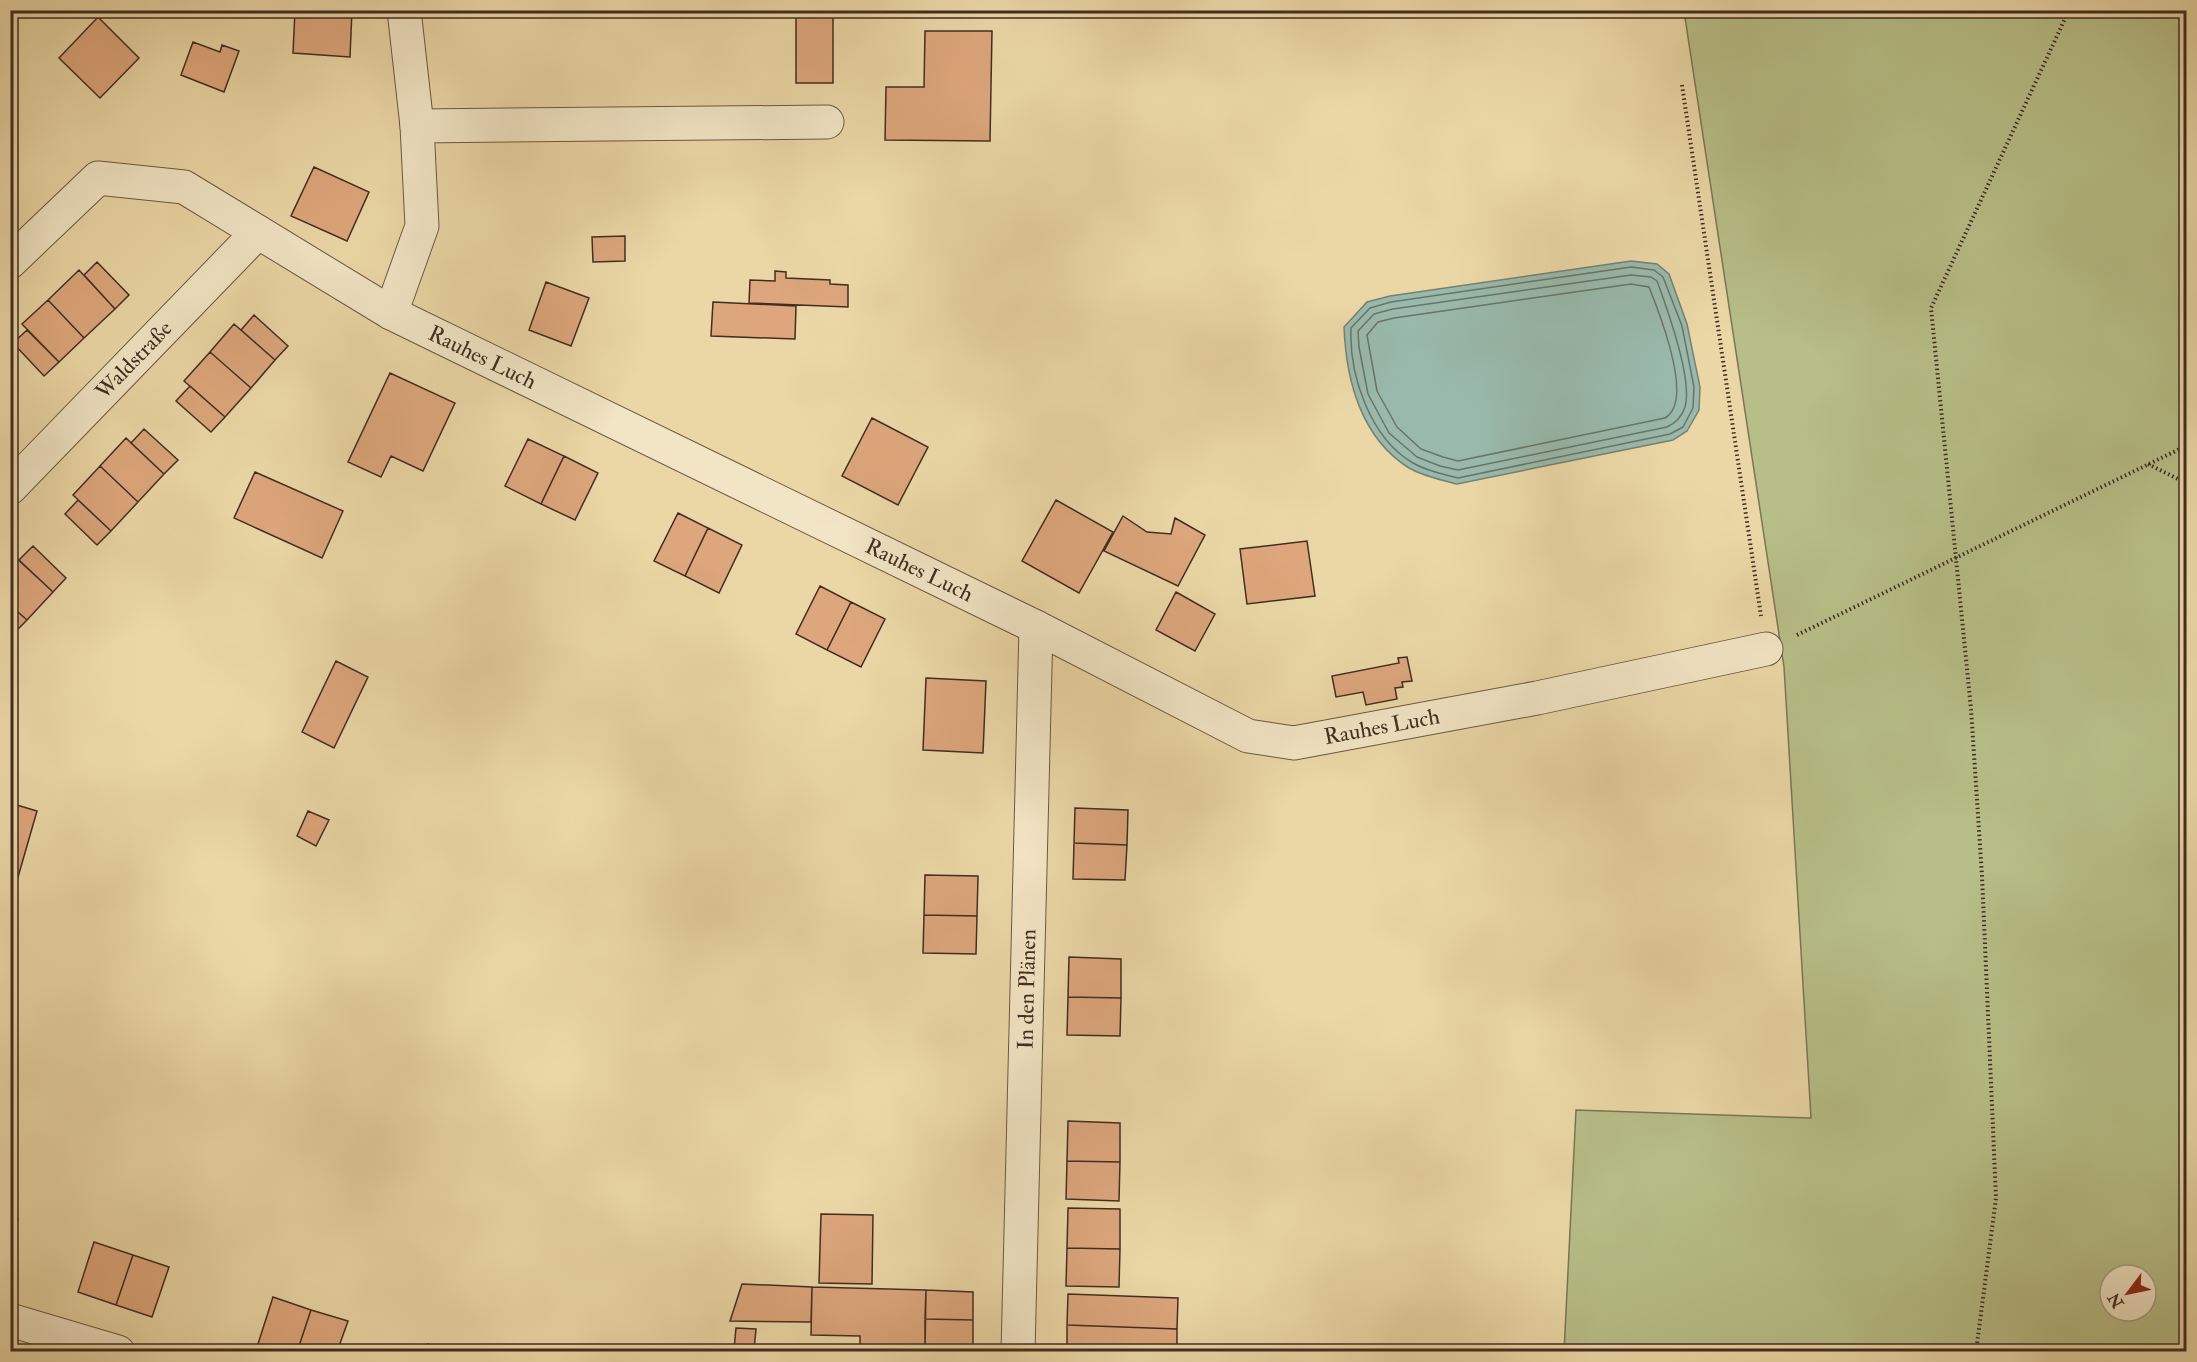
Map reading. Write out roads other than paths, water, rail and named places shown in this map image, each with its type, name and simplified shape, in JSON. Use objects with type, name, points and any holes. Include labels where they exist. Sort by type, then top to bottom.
[{"type":"street","points":[[10,262],[98,178],[184,187],[391,313],[422,226],[417,126],[404,10]]},
{"type":"street","points":[[417,126],[827,122]]},
{"type":"street","name":"Waldstraße","points":[[10,488],[258,232]]},
{"type":"street","name":"Rauhes Luch","points":[[391,313],[1036,627],[1248,736],[1294,742],[1537,698],[1766,649]]},
{"type":"street","name":"In den Plänen","points":[[1018,1352],[1036,627]]},
{"type":"street","points":[[10,1320],[118,1352]]},
{"type":"water","points":[[1631,261],[1657,264],[1669,274],[1687,324],[1700,387],[1699,410],[1687,431],[1673,440],[1457,484],[1426,476],[1409,468],[1379,441],[1359,406],[1345,347],[1344,327],[1367,302],[1390,296]]}]
